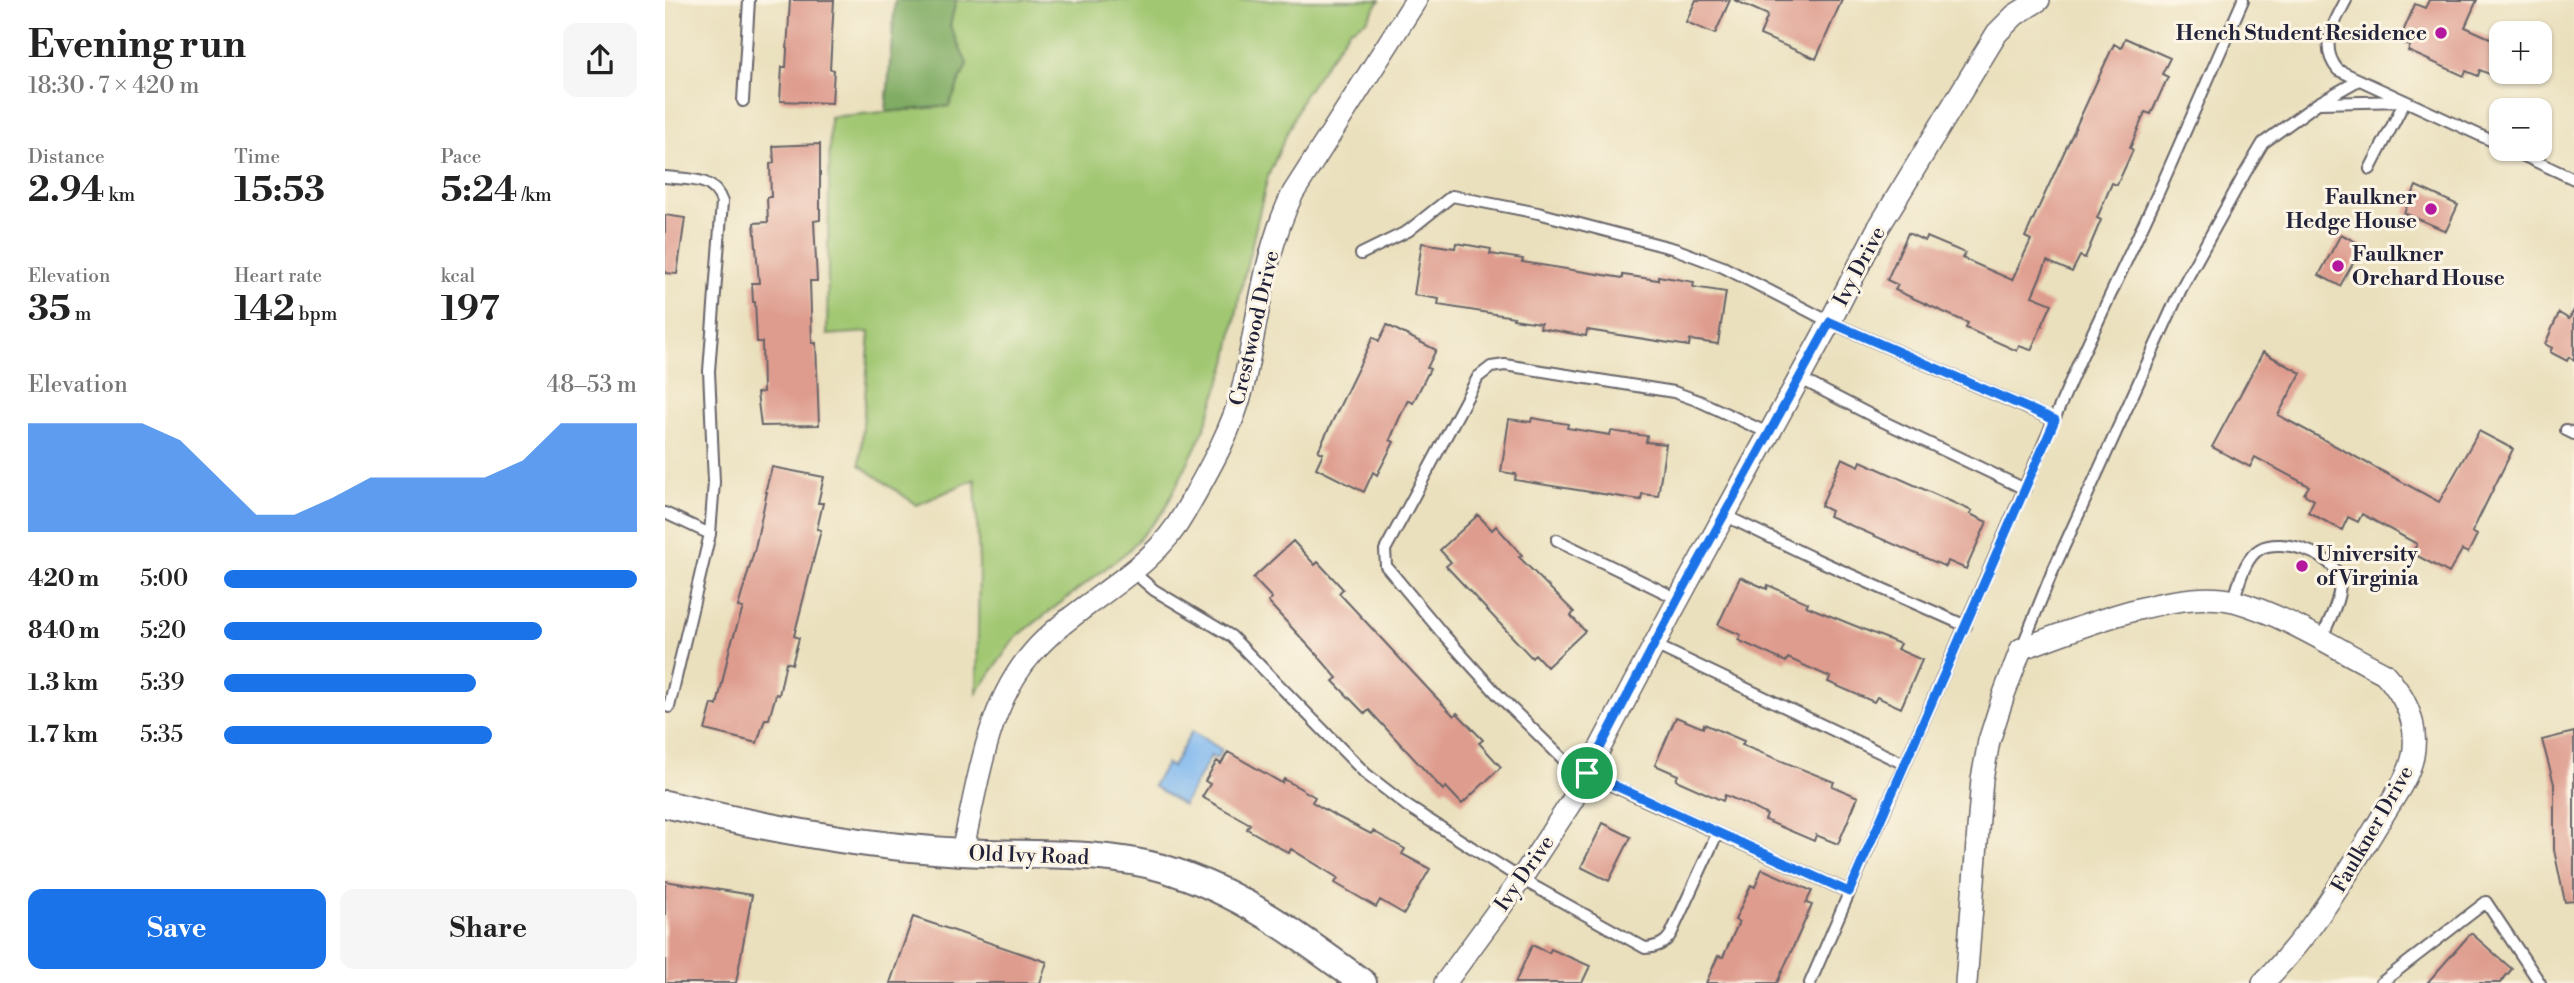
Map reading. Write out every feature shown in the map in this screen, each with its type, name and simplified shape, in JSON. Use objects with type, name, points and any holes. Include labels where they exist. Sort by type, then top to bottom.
[{"type":"street","name":"Crestwood Drive","points":[[961,852],[998,705],[1013,678],[1034,651],[1063,624],[1133,572],[1160,546],[1184,515],[1227,433],[1242,390],[1271,249],[1281,217],[1293,193],[1416,0]]},
{"type":"street","name":"Ivy Drive","points":[[1444,983],[1521,879],[1572,801],[1877,230],[1997,33],[2015,15],[2039,0]]},
{"type":"street","name":"Faulkner Drive","points":[[2021,649],[2094,622],[2180,600],[2207,597],[2233,601],[2283,620],[2384,673],[2396,686],[2407,705],[2413,727],[2413,754],[2407,775],[2342,884],[2316,922],[2263,983]]},
{"type":"street","points":[[1965,983],[1982,779],[1989,741],[2021,649]]},
{"type":"street","name":"Old Ivy Road","points":[[665,804],[803,834],[961,852],[1112,858],[1165,869],[1194,879],[1249,905],[1304,939],[1363,983]]},
{"type":"lane","points":[[743,100],[749,0]]},
{"type":"lane","points":[[1810,983],[2055,420],[2243,0]]},
{"type":"lane","points":[[2346,0],[2329,34],[2327,48],[2331,62],[2339,70],[2489,139]]},
{"type":"lane","points":[[2021,649],[2051,575],[2181,289],[2263,144],[2318,103],[2359,80]]},
{"type":"lane","points":[[2318,103],[2405,100]]},
{"type":"lane","points":[[2369,169],[2405,100]]},
{"type":"lane","points":[[2536,161],[2574,178]]},
{"type":"lane","points":[[665,177],[709,183],[718,191],[722,202],[709,371],[714,482],[710,534],[669,707]]},
{"type":"lane","points":[[1361,254],[1408,231],[1452,196],[1538,213],[1675,249],[1723,267],[1830,322],[2055,420]]},
{"type":"lane","points":[[1768,433],[1674,392],[1505,365],[1491,367],[1478,377],[1385,550],[1386,566],[1441,633],[1563,760],[1717,834],[1849,892]]},
{"type":"lane","points":[[1799,378],[2025,489]]},
{"type":"lane","points":[[665,513],[710,534]]},
{"type":"lane","points":[[1724,515],[1966,626]]},
{"type":"lane","points":[[1557,540],[1678,599]]},
{"type":"lane","points":[[2233,601],[2249,561],[2259,550],[2282,543],[2298,546],[2334,566],[2339,578],[2339,590],[2321,640]]},
{"type":"lane","points":[[1133,572],[1154,590],[1231,636],[1366,774],[1407,806],[1521,879],[1645,948],[1657,947],[1671,934],[1717,834]]},
{"type":"lane","points":[[1655,645],[1904,764]]},
{"type":"lane","points":[[2381,983],[2486,902],[2540,983]]},
{"type":"green space","points":[[895,0],[956,0],[950,26],[967,64],[949,106],[886,112]]},
{"type":"green space","points":[[956,0],[1380,0],[1367,20],[1349,30],[1303,97],[1268,176],[1227,363],[1203,432],[1164,511],[1128,551],[1015,638],[977,693],[979,563],[975,479],[917,505],[860,465],[870,332],[827,335],[830,117],[949,106],[967,64],[950,26]]},
{"type":"water","points":[[1192,731],[1222,750],[1216,759],[1211,756],[1183,805],[1153,786],[1166,764],[1172,767]]},
{"type":"building","points":[[790,0],[834,0],[830,69],[834,70],[832,103],[780,101],[782,67],[786,67]]},
{"type":"building","points":[[1696,0],[1730,0],[1715,34],[1686,22]]},
{"type":"building","points":[[1734,0],[1842,0],[1816,59],[1760,35],[1768,15]]},
{"type":"building","name":"Hench Student Residence","points":[[2429,0],[2477,0],[2465,27],[2489,38],[2489,74],[2480,70],[2478,76],[2466,71],[2464,76],[2408,51],[2410,46],[2399,41],[2415,4],[2425,8]]},
{"type":"building","points":[[2125,38],[2170,58],[2162,74],[2168,77],[2151,114],[2145,112],[2130,148],[2133,150],[2117,185],[2112,183],[2097,218],[2101,220],[2085,258],[2080,256],[2072,272],[2047,261],[2032,296],[2052,304],[2031,350],[2019,346],[2017,351],[1966,328],[1968,323],[1895,290],[1898,285],[1887,280],[1908,233],[1925,241],[1927,237],[1965,253],[1962,258],[2012,280],[2031,240],[2025,237],[2114,44],[2121,48]]},
{"type":"building","points":[[820,144],[820,220],[814,221],[817,281],[810,281],[812,343],[816,343],[819,425],[761,426],[757,393],[763,392],[762,342],[757,342],[752,283],[759,283],[754,223],[768,222],[767,197],[771,197],[770,164],[774,163],[773,146]]},
{"type":"building","name":"Faulkner Hedge House","points":[[2416,186],[2458,205],[2446,231],[2404,213]]},
{"type":"building","points":[[665,215],[685,218],[677,274],[665,273]]},
{"type":"building","name":"Faulkner Orchard House","points":[[2341,234],[2363,246],[2340,286],[2319,275]]},
{"type":"building","points":[[1422,243],[1455,248],[1456,243],[1491,249],[1490,254],[1523,259],[1522,262],[1623,278],[1623,275],[1658,280],[1658,276],[1694,282],[1693,287],[1726,292],[1718,344],[1690,340],[1689,346],[1587,330],[1586,336],[1540,328],[1541,323],[1513,319],[1514,317],[1438,305],[1439,299],[1414,295]]},
{"type":"building","points":[[2574,310],[2574,360],[2569,357],[2567,361],[2550,352],[2552,348],[2545,344],[2559,313],[2569,319]]},
{"type":"building","points":[[1387,325],[1436,350],[1413,403],[1408,400],[1399,419],[1390,440],[1394,442],[1377,475],[1373,472],[1364,492],[1316,468],[1323,453],[1318,451],[1373,337],[1379,341]]},
{"type":"building","points":[[2263,352],[2301,373],[2278,415],[2439,502],[2479,431],[2513,449],[2472,532],[2477,535],[2468,553],[2462,550],[2449,573],[2412,553],[2417,544],[2362,514],[2358,522],[2348,517],[2342,530],[2308,512],[2314,500],[2304,494],[2309,486],[2255,457],[2250,467],[2212,447]]},
{"type":"building","points":[[1532,418],[1568,424],[1567,428],[1610,435],[1611,431],[1647,436],[1646,442],[1666,444],[1658,496],[1642,494],[1641,500],[1515,480],[1516,474],[1501,472],[1509,419],[1531,422]]},
{"type":"building","points":[[1842,458],[1859,466],[1861,461],[1972,511],[1970,514],[1987,522],[1966,569],[1948,561],[1946,567],[1829,516],[1831,511],[1821,506]]},
{"type":"building","points":[[772,467],[824,477],[818,503],[823,503],[817,529],[821,530],[794,636],[799,638],[792,664],[786,662],[779,695],[776,694],[769,719],[765,719],[757,743],[705,730],[712,704],[717,706],[730,647],[743,608],[738,607],[755,548]]},
{"type":"building","points":[[1478,515],[1492,530],[1496,526],[1522,555],[1519,557],[1574,612],[1571,616],[1585,631],[1547,667],[1535,654],[1532,658],[1446,566],[1451,562],[1440,550]]},
{"type":"building","points":[[1293,541],[1315,565],[1318,562],[1343,589],[1339,593],[1431,692],[1454,716],[1457,713],[1483,740],[1479,743],[1501,767],[1462,804],[1446,787],[1443,790],[1369,710],[1365,714],[1333,681],[1337,678],[1268,602],[1272,598],[1253,578]]},
{"type":"building","points":[[1740,577],[1767,589],[1768,585],[1808,603],[1806,606],[1900,644],[1897,649],[1922,660],[1901,708],[1877,697],[1874,702],[1828,682],[1830,677],[1788,658],[1786,662],[1738,640],[1741,635],[1718,625]]},
{"type":"building","points":[[1676,717],[1703,728],[1704,724],[1744,741],[1742,745],[1834,782],[1832,786],[1858,797],[1838,844],[1816,835],[1814,841],[1765,820],[1767,815],[1746,804],[1725,795],[1723,801],[1676,780],[1678,775],[1655,765]]},
{"type":"building","points":[[2574,732],[2574,901],[2565,902],[2554,850],[2554,784],[2542,740]]},
{"type":"building","points":[[1228,752],[1282,783],[1284,779],[1315,797],[1312,802],[1336,816],[1371,834],[1373,831],[1405,849],[1402,854],[1430,869],[1404,914],[1380,900],[1376,907],[1335,883],[1338,878],[1291,849],[1289,853],[1247,829],[1250,824],[1202,797],[1210,784],[1205,781],[1217,761],[1221,764]]},
{"type":"building","points":[[1603,823],[1631,837],[1609,881],[1581,867]]},
{"type":"building","points":[[1762,869],[1812,891],[1806,903],[1812,905],[1777,983],[1706,983],[1718,956],[1723,957],[1739,922],[1735,920],[1751,885],[1755,887]]},
{"type":"building","points":[[665,881],[752,895],[736,983],[665,983]]},
{"type":"building","points":[[913,917],[1047,962],[1040,983],[890,983]]},
{"type":"building","points":[[2471,933],[2512,969],[2500,983],[2427,983]]},
{"type":"building","points":[[1532,945],[1549,953],[1551,949],[1590,966],[1582,983],[1515,983]]},
{"type":"place","name":"Hench Student Residence","points":[[2441,33]]},
{"type":"place","name":"Faulkner Hedge House","points":[[2431,209]]},
{"type":"place","name":"Faulkner Orchard House","points":[[2338,266]]},
{"type":"place","name":"University of Virginia","points":[[2302,566]]},
{"type":"route","points":[[1830,322],[2055,420],[1849,892],[1587,773],[1678,599],[1830,322]]}]
